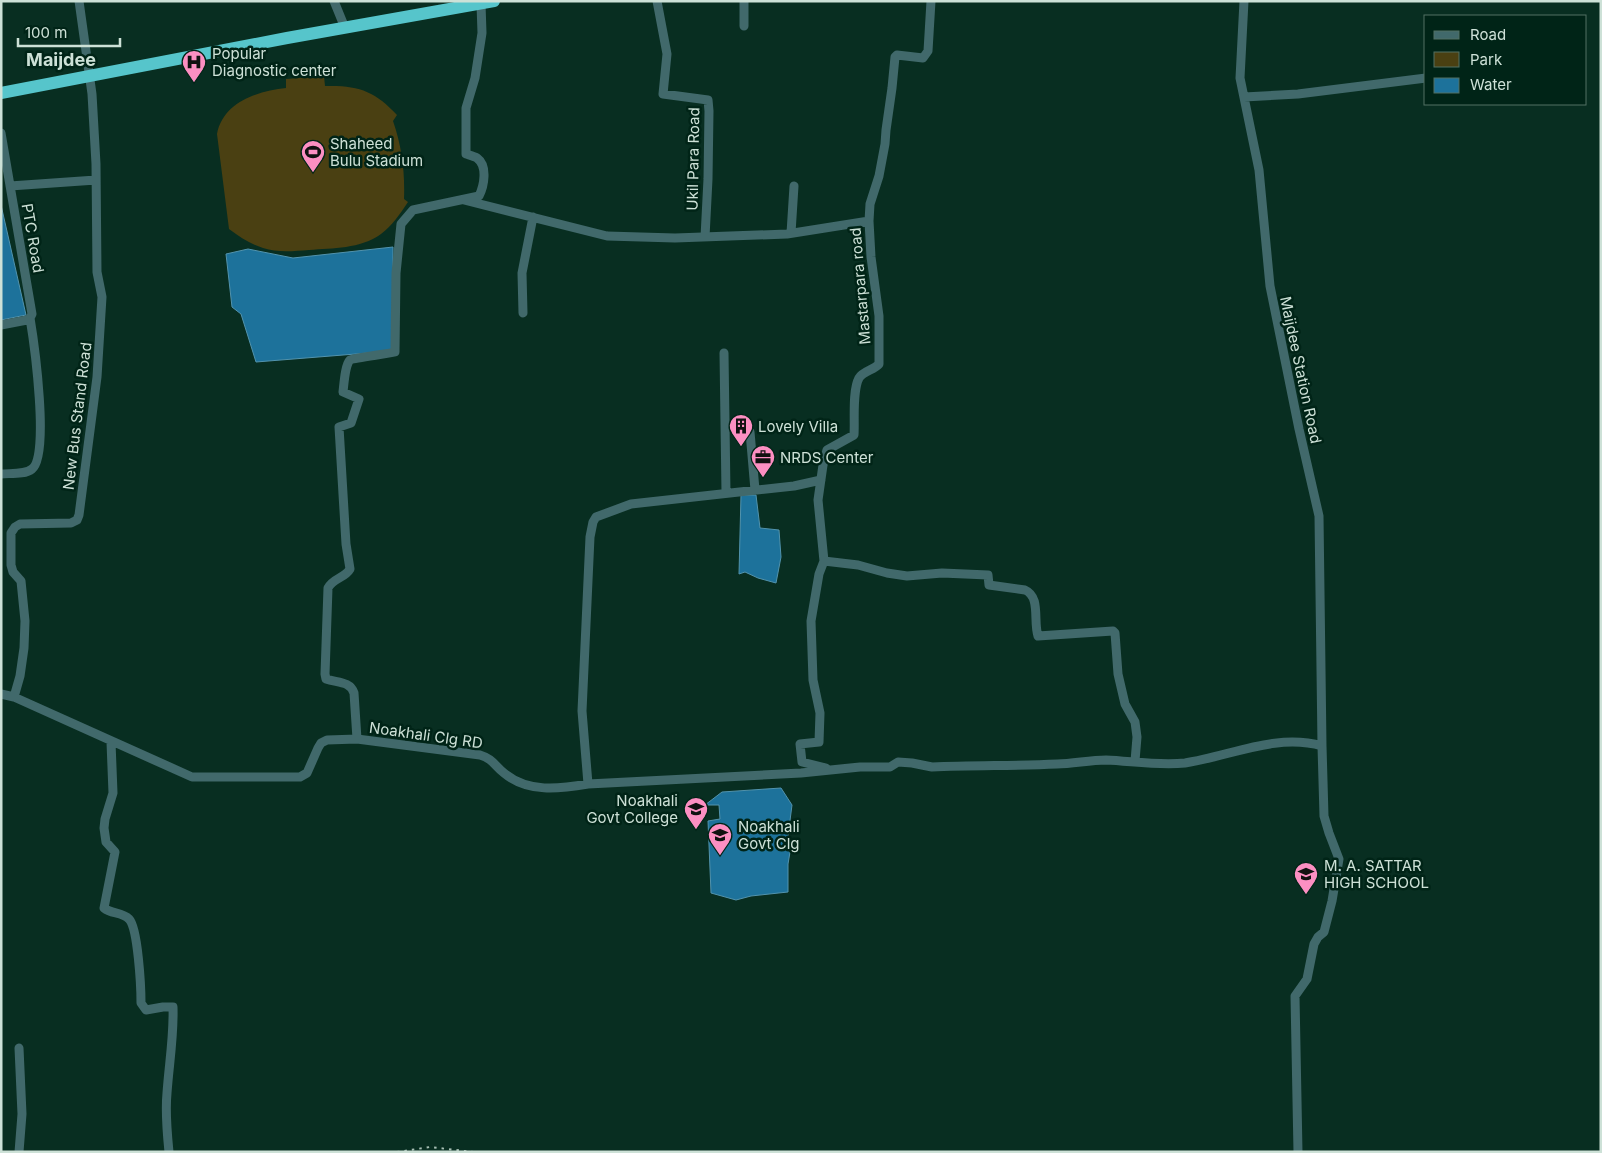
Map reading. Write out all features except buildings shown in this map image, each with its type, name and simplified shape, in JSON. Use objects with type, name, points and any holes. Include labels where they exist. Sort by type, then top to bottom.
[{"type":"highway","points":[[1,93],[494,1]]},
{"type":"street","name":"New Bus Stand Road","points":[[14,697],[20,676],[25,621],[21,581],[13,572],[11,565],[11,534],[15,527],[20,524],[71,523],[77,520],[97,377],[102,297],[97,272],[96,180],[90,76],[79,1]]},
{"type":"street","points":[[334,1],[344,28]]},
{"type":"street","name":"Ukil Para Road","points":[[657,1],[667,54],[663,94],[708,100],[708,179],[705,237]]},
{"type":"street","points":[[744,1],[744,26]]},
{"type":"street","name":"Mastarpara road","points":[[834,769],[802,762],[800,744],[819,742],[820,713],[813,680],[811,652],[811,621],[819,574],[824,561],[818,500],[827,450],[854,435],[855,396],[859,378],[879,364],[880,316],[871,257],[870,204],[885,144],[895,57],[897,55],[923,58],[927,55],[931,1]]},
{"type":"street","name":"Maijdee Station Road","points":[[1244,1],[1240,78],[1259,170],[1270,286],[1319,516],[1324,816],[1339,859],[1332,901],[1324,932],[1314,944],[1307,979],[1295,996],[1298,1152]]},
{"type":"street","points":[[357,740],[354,693],[352,688],[347,684],[326,679],[325,674],[328,588],[332,582],[345,575],[350,569],[346,544],[339,427],[351,423],[358,399],[343,392],[347,365],[350,360],[355,358],[372,357],[395,352],[396,273],[401,224],[414,210],[478,196],[483,187],[482,164],[477,158],[466,154],[466,108],[475,78],[482,33],[481,4]]},
{"type":"street","points":[[1244,97],[1298,94],[1424,78]]},
{"type":"street","name":"PTC Road","points":[[1,133],[32,314],[30,318],[37,364],[40,432],[36,463],[32,469],[1,474]]},
{"type":"street","points":[[10,186],[96,180]]},
{"type":"street","points":[[791,233],[794,186]]},
{"type":"street","points":[[461,200],[606,236],[675,238],[791,233],[869,221]]},
{"type":"street","points":[[523,313],[522,273],[533,217]]},
{"type":"street","points":[[1,325],[30,318]]},
{"type":"street","points":[[724,353],[726,493]]},
{"type":"street","points":[[750,432],[755,490]]},
{"type":"street","points":[[588,784],[582,711],[592,522],[596,517],[631,504],[794,486],[821,480]]},
{"type":"street","points":[[824,561],[858,565],[907,576],[942,573],[988,575],[989,585],[1030,592],[1035,601],[1038,636],[1113,631],[1115,633],[1118,674],[1125,704],[1135,722],[1137,737],[1135,761]]},
{"type":"street","name":"Noakhali Clg RD","points":[[1,694],[14,697],[192,777],[300,777],[307,773],[321,744],[327,740],[357,740],[480,754],[489,757],[505,774],[530,786],[548,788],[588,784],[801,774],[834,769]]},
{"type":"street","points":[[112,742],[113,793],[104,828],[106,842],[115,852],[104,908],[106,911],[124,915],[132,923],[139,969],[141,1003],[143,1006],[146,1010],[173,1007],[174,1025],[166,1096],[169,1152]]},
{"type":"street","points":[[834,769],[860,767],[890,768],[898,762],[932,768],[1055,764],[1104,760],[1172,763],[1185,762],[1254,746],[1292,742],[1313,743],[1322,746]]},
{"type":"street","points":[[19,1048],[22,1114],[19,1152]]},
{"type":"green space","name":"Shaheed Bulu Stadium","points":[[324,76],[325,86],[356,88],[365,91],[381,100],[397,115],[393,121],[399,140],[402,160],[404,199],[408,202],[396,220],[385,231],[364,243],[337,248],[292,251],[269,250],[245,240],[229,229],[217,134],[226,114],[243,100],[253,95],[286,88],[286,79]]},
{"type":"water","points":[[1,205],[26,315],[1,320]]},
{"type":"water","points":[[393,247],[393,351],[256,362],[241,314],[232,307],[226,254],[248,249],[293,258]]},
{"type":"water","points":[[741,495],[756,495],[760,528],[779,530],[781,557],[776,583],[745,572],[739,574]]},
{"type":"water","points":[[781,788],[792,805],[788,836],[791,846],[788,864],[788,892],[751,896],[736,900],[711,893],[708,821],[720,819],[719,805],[705,805],[722,792]]},
{"type":"railway","points":[[397,1152],[430,1147],[473,1152]]},
{"type":"place","name":"Popular Diagnostic center","points":[[194,83]]},
{"type":"place","name":"Shaheed Bulu Stadium","points":[[313,173]]},
{"type":"place","name":"Lovely Villa","points":[[741,447]]},
{"type":"place","name":"NRDS Center","points":[[763,478]]},
{"type":"place","name":"Noakhali Govt College","points":[[696,830]]},
{"type":"place","name":"Noakhali Govt Clg","points":[[720,856]]},
{"type":"place","name":"M. A. SATTAR HIGH SCHOOL","points":[[1306,895]]},
{"type":"district","name":"Maijdee","points":[[61,59]]}]
